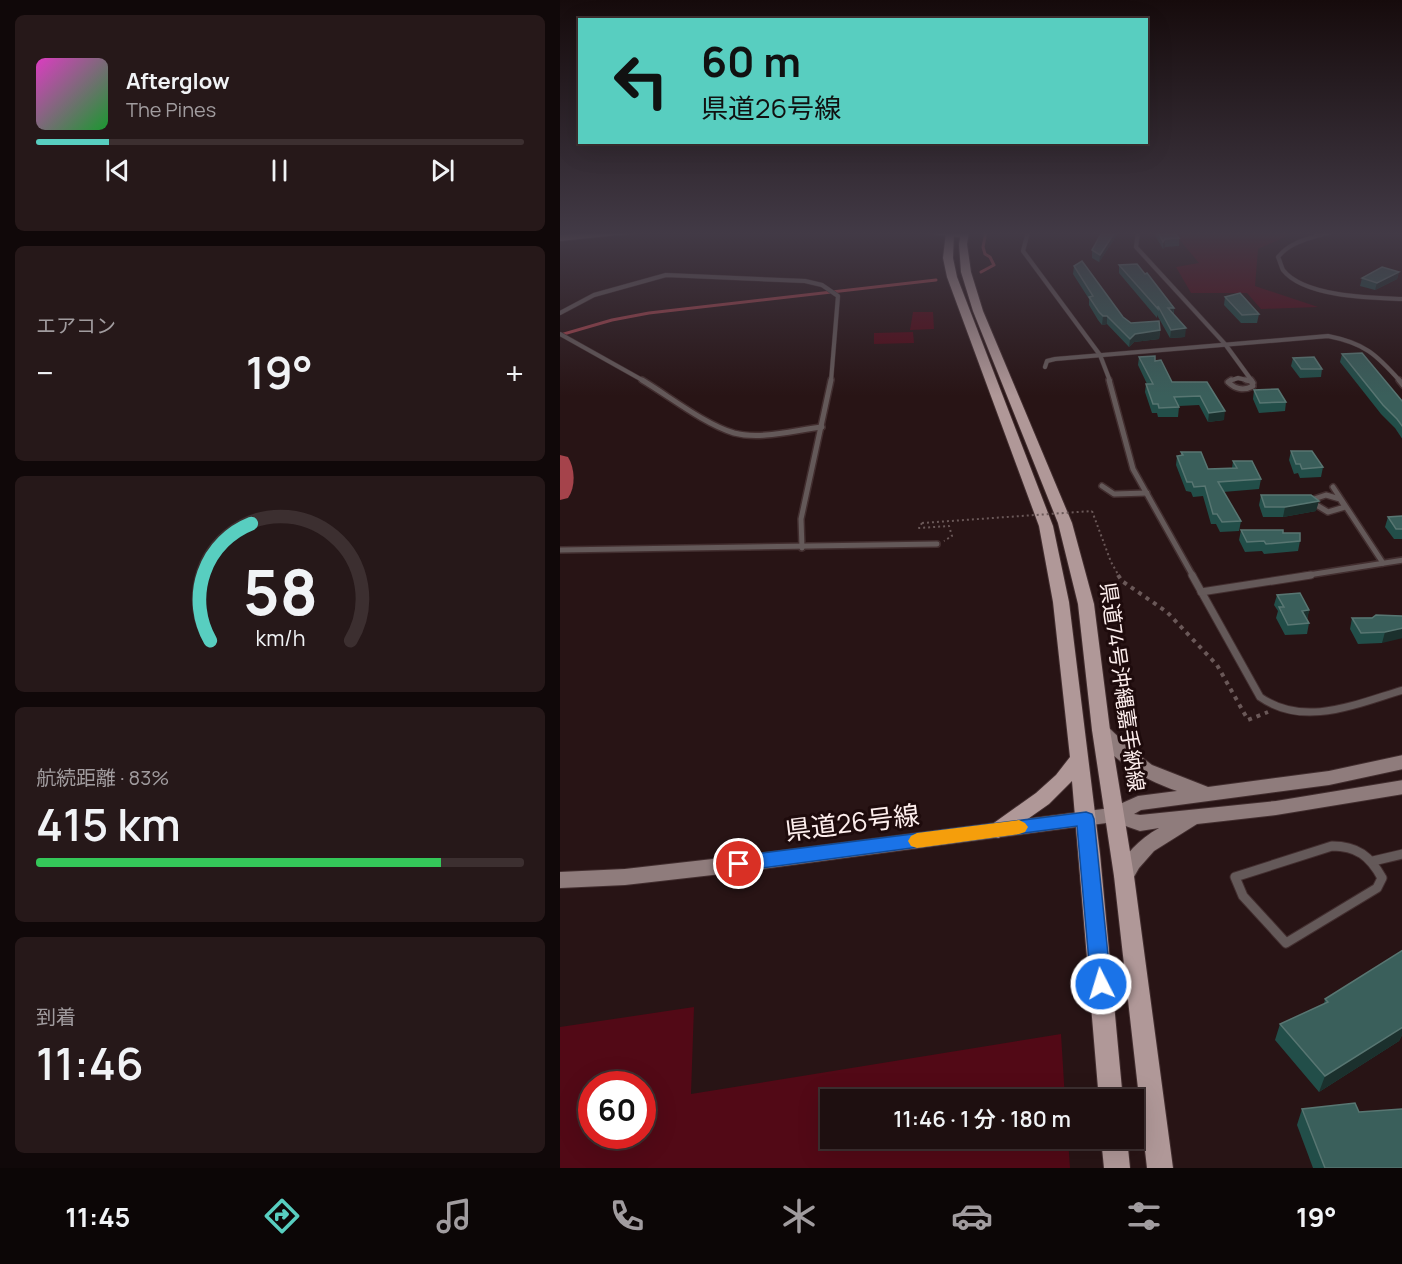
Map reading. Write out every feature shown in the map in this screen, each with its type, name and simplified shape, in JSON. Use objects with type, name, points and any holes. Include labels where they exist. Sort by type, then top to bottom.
[{"type":"main road","points":[[956,287],[1046,526],[1061,602],[1086,819],[1110,1089]]},
{"type":"main road","name":"県道74号沖縄嘉手納線","points":[[970,287],[978,311],[1065,522],[1086,604],[1101,730],[1124,876],[1160,1168]]},
{"type":"main road","points":[[998,830],[1029,810],[1068,776],[1079,758]]},
{"type":"main road","points":[[1115,1149],[1117,1168]]},
{"type":"street","points":[[1101,730],[1145,771],[1163,780],[1207,793]]},
{"type":"street","points":[[1114,815],[1138,803],[1329,778],[1403,762]]},
{"type":"street","points":[[1114,815],[1140,823],[1276,808],[1403,787]]},
{"type":"street","name":"県道26号線","points":[[560,880],[660,873],[1114,815]]},
{"type":"street","points":[[1124,876],[1133,858],[1145,845],[1178,829],[1194,816]]},
{"type":"lane","points":[[560,313],[577,303],[625,287]]},
{"type":"lane","points":[[803,548],[801,519],[830,390],[838,296],[830,289],[822,287]]},
{"type":"lane","points":[[1049,287],[1100,355],[1115,395],[1133,469],[1260,697],[1278,709],[1301,713],[1322,711],[1403,690]]},
{"type":"lane","points":[[1171,287],[1225,344],[1253,382]]},
{"type":"lane","points":[[1314,287],[1339,294],[1403,299]]},
{"type":"lane","points":[[560,334],[619,366],[709,421],[734,433],[762,434],[822,428]]},
{"type":"lane","points":[[1045,368],[1048,361],[1055,359],[1319,336],[1342,339],[1374,351],[1403,385]]},
{"type":"lane","points":[[1238,378],[1253,382],[1251,387],[1241,389],[1233,387],[1228,382],[1238,378]]},
{"type":"lane","points":[[1102,486],[1114,494],[1147,493]]},
{"type":"lane","points":[[1333,487],[1384,562]]},
{"type":"lane","points":[[1325,495],[1335,496],[1344,502],[1343,509],[1330,512],[1317,507],[1313,500],[1316,496],[1325,495]]},
{"type":"lane","points":[[560,550],[803,548],[937,544]]},
{"type":"lane","points":[[1201,592],[1403,560]]},
{"type":"lane","points":[[1373,861],[1382,878],[1377,888],[1286,943],[1244,896],[1235,877],[1332,846],[1348,846],[1373,861],[1403,854]]},
{"type":"path","points":[[937,544],[952,536],[949,526],[919,528],[922,523],[1092,512],[1111,562],[1122,581],[1167,612],[1217,665],[1248,720],[1278,709]]},
{"type":"shaded area","points":[[1187,287],[1257,287],[1318,307],[1261,309],[1247,293],[1191,293]]},
{"type":"shaded area","points":[[913,312],[933,312],[934,329],[910,330]]},
{"type":"shaded area","points":[[913,332],[914,343],[874,344],[874,333]]},
{"type":"shaded area","points":[[694,1007],[691,1094],[1061,1034],[1064,1089],[820,1089],[820,1149],[1069,1149],[1070,1168],[560,1168],[560,1027]]},
{"type":"building","points":[[1087,287],[1101,287],[1123,317],[1131,323],[1159,321],[1160,330],[1135,334],[1130,339],[1107,316],[1099,312],[1089,297],[1093,296]]},
{"type":"building","points":[[1138,287],[1157,287],[1174,308],[1168,308],[1186,328],[1171,330],[1158,306],[1158,309]]},
{"type":"building","points":[[1240,293],[1259,314],[1242,315],[1225,297]]},
{"type":"building","points":[[1362,353],[1403,402],[1403,427],[1342,354]]},
{"type":"building","points":[[1155,356],[1155,361],[1161,360],[1172,382],[1207,382],[1225,411],[1209,413],[1200,396],[1174,397],[1179,407],[1159,408],[1158,404],[1153,404],[1146,384],[1153,384],[1139,357]]},
{"type":"building","points":[[1314,357],[1322,369],[1301,369],[1293,358]]},
{"type":"building","points":[[1278,389],[1286,402],[1260,403],[1254,390]]},
{"type":"building","points":[[1291,451],[1312,451],[1323,467],[1302,469],[1300,464],[1296,464]]},
{"type":"building","points":[[1181,452],[1201,452],[1208,469],[1237,468],[1233,461],[1252,461],[1261,479],[1218,482],[1241,521],[1222,522],[1217,514],[1213,514],[1205,486],[1194,487],[1192,482],[1187,482],[1177,456],[1183,455]]},
{"type":"building","points":[[1261,495],[1311,495],[1319,501],[1285,507],[1265,507]]},
{"type":"building","points":[[1403,516],[1403,529],[1396,529],[1388,517]]},
{"type":"building","points":[[1241,530],[1283,530],[1283,533],[1300,533],[1300,541],[1266,544],[1264,541],[1247,542]]},
{"type":"building","points":[[1300,593],[1309,610],[1302,611],[1309,623],[1288,625],[1279,607],[1284,607],[1277,595]]},
{"type":"building","points":[[1376,615],[1403,616],[1403,628],[1385,632],[1361,633],[1352,618],[1372,618]]},
{"type":"building","points":[[1403,950],[1403,1027],[1325,1076],[1280,1024],[1328,1002],[1325,999]]},
{"type":"building","points":[[1355,1103],[1359,1112],[1403,1109],[1403,1168],[1325,1168],[1302,1109]]},
{"type":"waterway","points":[[560,335],[612,320],[649,313],[879,287]]},
{"type":"waterway","points":[[560,462],[562,467],[560,493]]},
{"type":"slow traffic","points":[[917,841],[1019,827]]},
{"type":"route","points":[[739,864],[1086,819],[1101,984]]}]
